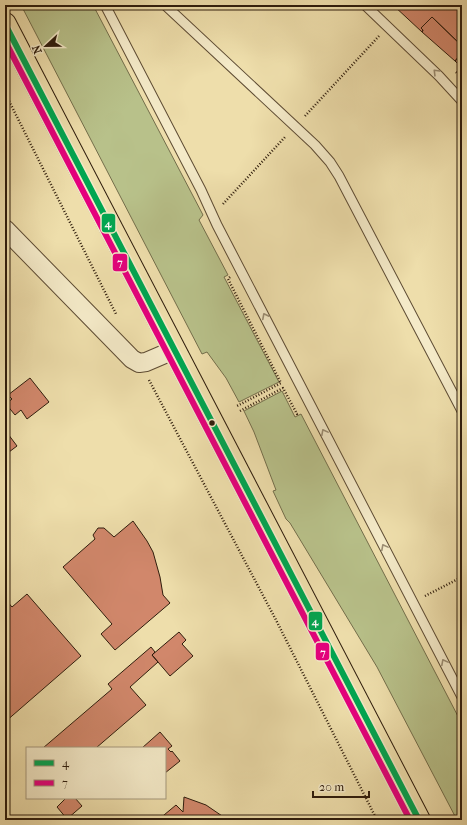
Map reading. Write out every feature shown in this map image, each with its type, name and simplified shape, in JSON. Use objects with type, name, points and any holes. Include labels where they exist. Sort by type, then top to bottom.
[{"type":"main road","points":[[5,24],[419,820]]},
{"type":"street","points":[[8,238],[132,359],[140,362],[146,362],[174,350]]},
{"type":"lane","points":[[105,5],[462,697]]},
{"type":"lane","points":[[165,5],[315,145],[330,162],[339,176],[462,411]]},
{"type":"lane","points":[[365,5],[439,76],[462,101]]},
{"type":"path","points":[[5,93],[118,318]]},
{"type":"path","points":[[232,275],[228,279],[281,383],[237,406]]},
{"type":"path","points":[[140,362],[276,620],[378,820]]},
{"type":"path","points":[[240,411],[283,388],[297,414]]},
{"type":"path","points":[[413,603],[462,577]]},
{"type":"green space","points":[[21,5],[93,5],[203,215],[199,220],[228,275],[224,277],[279,382],[239,402],[226,378],[207,352],[202,354]]},
{"type":"green space","points":[[282,391],[295,417],[301,414],[462,724],[462,820],[457,820],[377,667],[290,523],[286,519],[273,491],[276,490],[254,432],[244,411]]},
{"type":"building","points":[[393,5],[462,5],[462,46],[432,17],[421,28],[423,30],[422,32]]},
{"type":"building","points":[[432,17],[462,46],[462,53],[455,61],[422,32],[423,30],[421,28]]},
{"type":"building","points":[[462,53],[462,68],[455,61]]},
{"type":"building","points":[[462,53],[462,68],[455,61]]},
{"type":"building","points":[[30,378],[49,402],[27,419],[21,410],[15,415],[6,404],[12,399],[8,395]]},
{"type":"building","points":[[5,430],[17,446],[5,455]]},
{"type":"building","points":[[133,521],[153,552],[163,595],[170,603],[115,650],[101,634],[112,624],[63,567],[95,539],[93,535],[98,528],[104,528],[114,537]]},
{"type":"building","points":[[27,594],[81,656],[5,722],[5,599],[12,607]]},
{"type":"building","points":[[179,632],[186,640],[182,644],[193,656],[170,676],[152,655]]},
{"type":"building","points":[[151,647],[155,652],[152,655],[158,662],[130,687],[146,705],[97,747],[44,747],[112,689],[108,684]]},
{"type":"building","points":[[160,732],[172,746],[168,749],[171,752],[172,751],[180,761],[166,772],[166,747],[143,747]]},
{"type":"building","points":[[184,797],[206,805],[228,820],[158,820],[176,805],[183,812]]},
{"type":"building","points":[[65,799],[76,799],[82,806],[67,819],[57,807]]},
{"type":"transit line","name":"4","points":[[5,24],[419,820]]},
{"type":"transit line","name":"7","points":[[5,41],[410,820]]}]
